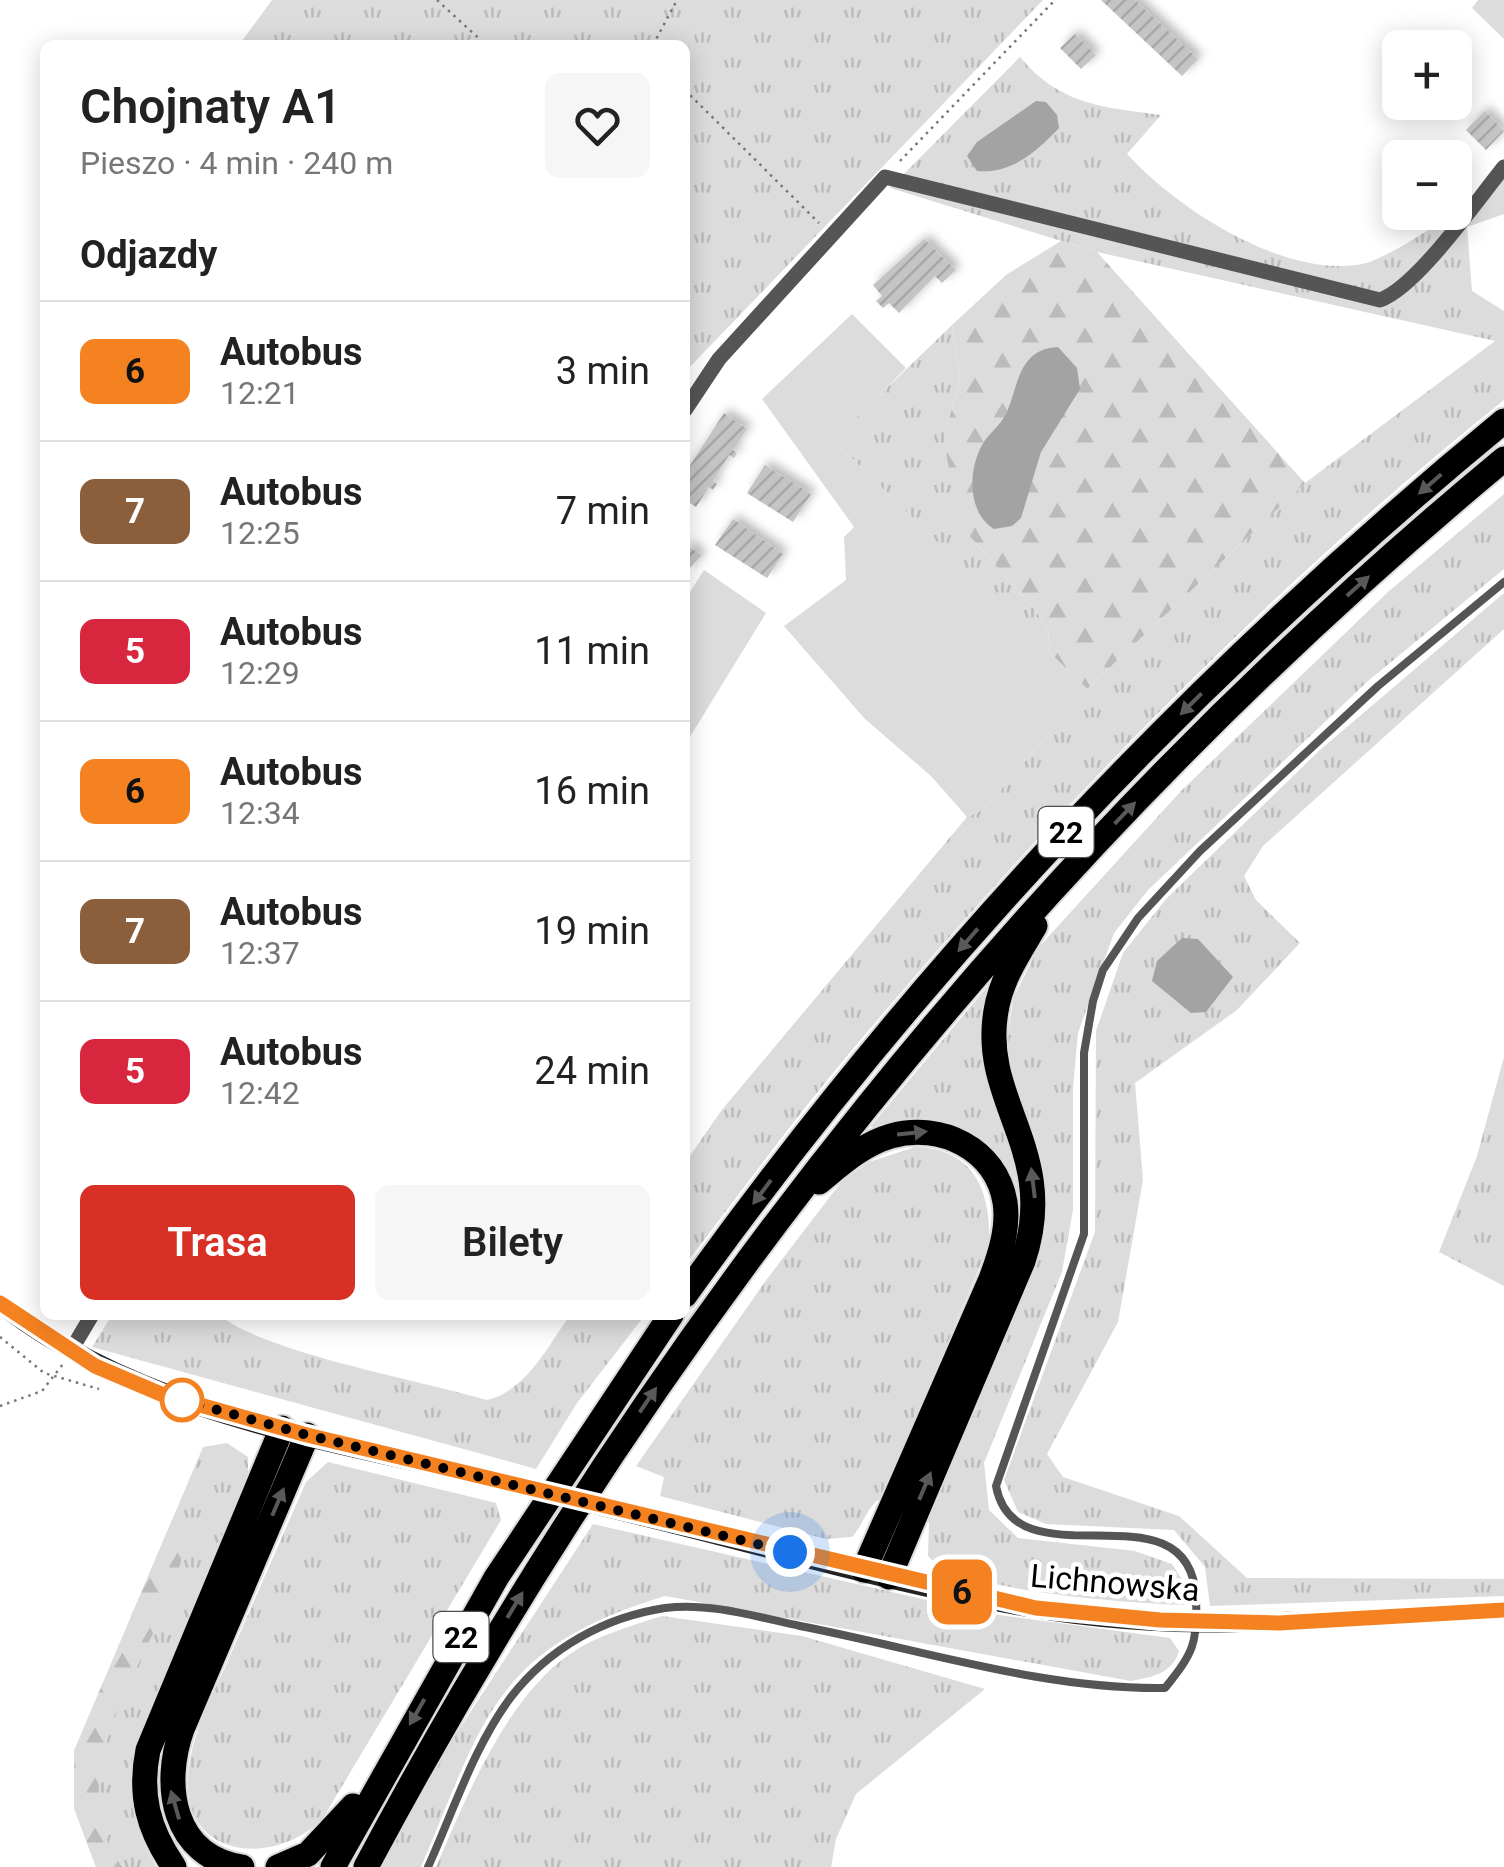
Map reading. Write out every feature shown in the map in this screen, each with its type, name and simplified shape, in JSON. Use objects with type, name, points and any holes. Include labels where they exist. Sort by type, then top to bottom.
[{"type":"main road","name":"22","points":[[690,1288],[847,1082],[1072,826],[1303,596],[1504,421]]},
{"type":"main road","name":"22","points":[[366,1867],[460,1696],[578,1505],[694,1333],[788,1206],[912,1051],[1058,884],[1292,648],[1504,459]]},
{"type":"main road","points":[[889,1577],[1029,1244],[1034,1184],[998,1070],[994,1020],[1005,979],[1058,884]]},
{"type":"main road","name":"22","points":[[788,1206],[884,1138],[932,1132],[958,1140],[976,1152],[995,1175],[1005,1202],[1005,1232],[991,1279],[864,1570]]},
{"type":"main road","name":"22","points":[[333,1867],[386,1768],[511,1555],[668,1320]]},
{"type":"main road","points":[[174,1867],[146,1810],[143,1788],[148,1750],[294,1431]]},
{"type":"main road","points":[[242,1867],[213,1858],[192,1840],[177,1816],[170,1776],[182,1730],[294,1431]]},
{"type":"main road","points":[[278,1867],[318,1844],[386,1768]]},
{"type":"street","points":[[690,402],[719,359],[885,177],[1380,300],[1392,296],[1435,252],[1504,167]]},
{"type":"street","name":"Lichnowska","points":[[0,1303],[70,1352],[134,1384],[377,1452],[889,1577],[1036,1608],[1195,1622],[1279,1623],[1504,1610]]},
{"type":"street","points":[[70,1352],[89,1320]]},
{"type":"lane","points":[[428,1867],[510,1699],[533,1673],[575,1639],[620,1619],[668,1608],[736,1613],[1101,1689],[1165,1688],[1193,1653],[1191,1568],[1170,1546],[1156,1539],[1093,1538],[1028,1528],[1006,1511],[996,1486],[1084,1234],[1084,1053],[1092,1001],[1120,942],[1166,885],[1286,769],[1504,582]]},
{"type":"path","points":[[437,0],[481,40]]},
{"type":"path","points":[[656,40],[677,0]]},
{"type":"path","points":[[885,177],[1055,0]]},
{"type":"path","points":[[690,95],[832,236]]},
{"type":"path","points":[[0,1336],[53,1376],[99,1389]]},
{"type":"path","points":[[0,1406],[42,1391],[70,1352]]},
{"type":"green space","points":[[272,0],[1043,0],[690,367],[690,40],[243,40]]},
{"type":"green space","points":[[1478,0],[1504,0],[1504,39],[1472,8]]},
{"type":"green space","points":[[1020,57],[1051,85],[1083,101],[1161,115],[1127,154],[1173,196],[1234,235],[1266,250],[1332,266],[1362,264],[1394,251],[1428,230],[1467,230],[1472,291],[1504,311],[1504,400],[1329,549],[1162,709],[1082,792],[852,1050],[690,1258],[690,1156],[721,1111],[967,817],[984,809],[1087,689],[1305,483],[1495,341],[1097,252],[890,188]]},
{"type":"green space","points":[[1504,175],[1504,214],[1472,225],[1472,200]]},
{"type":"green space","points":[[1061,241],[1097,252],[1305,483],[1087,689],[1050,653],[1048,632],[1037,612],[965,531],[946,453],[947,426],[960,379],[952,325],[1006,275]]},
{"type":"green space","points":[[852,314],[906,368],[834,441],[1087,689],[984,809],[967,817],[932,777],[864,718],[784,626],[846,580],[844,537],[854,527],[762,399]]},
{"type":"green space","points":[[952,325],[960,379],[947,426],[965,531],[1037,612],[1048,632],[1050,653],[833,440]]},
{"type":"green space","points":[[1504,494],[1504,569],[1368,681],[1148,890],[1114,933],[1078,1033],[1073,1088],[1073,1210],[1062,1272],[984,1463],[989,1510],[1018,1538],[1135,1551],[1172,1564],[1183,1581],[1184,1605],[1009,1587],[945,1568],[928,1556],[929,1523],[923,1515],[1033,1270],[1046,1227],[1044,1171],[1005,1047],[1014,997],[1038,948],[1181,791],[1389,591]]},
{"type":"green space","points":[[704,570],[766,613],[690,737],[690,592]]},
{"type":"green space","points":[[1504,593],[1504,629],[1263,846],[1244,876],[1256,900],[1300,943],[1237,1010],[1135,1083],[1143,1180],[1118,1322],[1047,1454],[1063,1477],[1179,1516],[1247,1578],[1504,1579],[1504,1596],[1210,1606],[1205,1567],[1174,1530],[1046,1524],[1018,1512],[1004,1480],[1095,1232],[1096,1031],[1123,953],[1166,899],[1320,750]]},
{"type":"green space","points":[[996,976],[1025,1220],[995,1287],[1011,1191],[1006,1167],[998,1155],[962,1128],[934,1119],[914,1118],[870,1127]]},
{"type":"green space","points":[[1504,1057],[1504,1286],[1439,1252],[1477,1156]]},
{"type":"green space","points":[[915,1147],[952,1155],[975,1176],[987,1207],[989,1245],[882,1497],[852,1537],[826,1539],[660,1496],[664,1477],[636,1466],[767,1279],[842,1181],[869,1162]]},
{"type":"green space","points":[[109,1320],[228,1320],[306,1353],[487,1400],[525,1377],[567,1320],[641,1320],[577,1403],[536,1469],[92,1347]]},
{"type":"green space","points":[[227,1443],[248,1457],[248,1487],[135,1759],[135,1815],[156,1867],[96,1867],[74,1808],[74,1751],[203,1447]]},
{"type":"green space","points":[[328,1462],[496,1503],[501,1520],[323,1818],[304,1834],[281,1844],[236,1847],[216,1840],[200,1826],[190,1805],[188,1778],[193,1746],[306,1482]]},
{"type":"green space","points":[[172,1520],[180,1565],[116,1715],[104,1754],[99,1793],[104,1831],[122,1867],[96,1867],[74,1808],[74,1751]]},
{"type":"green space","points":[[593,1524],[984,1613],[1170,1638],[1179,1651],[1166,1670],[1131,1681],[665,1596],[608,1616],[564,1639],[530,1665],[503,1694],[482,1729],[421,1867],[380,1867],[439,1760]]},
{"type":"green space","points":[[662,1616],[802,1636],[985,1689],[856,1794],[836,1839],[831,1867],[436,1867],[490,1751],[526,1696],[547,1673],[591,1641]]},
{"type":"shaded area","points":[[1036,101],[1046,102],[1057,115],[1059,128],[1012,165],[977,171],[967,156],[977,142]]},
{"type":"shaded area","points":[[1058,347],[1077,368],[1080,389],[1041,452],[1021,518],[1012,526],[994,529],[985,522],[975,502],[977,455],[1006,414],[1027,361],[1045,349]]},
{"type":"shaded area","points":[[1182,938],[1198,939],[1233,977],[1206,1012],[1191,1013],[1152,981],[1157,961]]},
{"type":"building","points":[[1101,0],[1135,0],[1198,59],[1182,76]]},
{"type":"building","points":[[1075,34],[1096,55],[1081,69],[1060,48]]},
{"type":"building","points":[[1485,111],[1504,131],[1486,150],[1466,130]]},
{"type":"building","points":[[924,239],[956,270],[942,283],[935,276],[899,313],[889,303],[883,308],[876,301],[882,296],[873,285]]},
{"type":"building","points":[[724,413],[747,429],[733,450],[737,453],[734,458],[729,455],[713,481],[717,484],[713,490],[709,487],[696,507],[690,503],[690,465]]},
{"type":"building","points":[[765,465],[811,494],[793,522],[747,493]]},
{"type":"building","points":[[733,519],[783,554],[767,578],[715,545]]},
{"type":"building","points":[[690,548],[702,555],[690,568]]},
{"type":"bus line","name":"6","points":[[0,1303],[70,1352],[161,1394],[307,1435],[889,1577],[1036,1608],[1125,1618],[1279,1623],[1504,1610]]},
{"type":"route","points":[[182,1400],[307,1435],[790,1552]]}]
